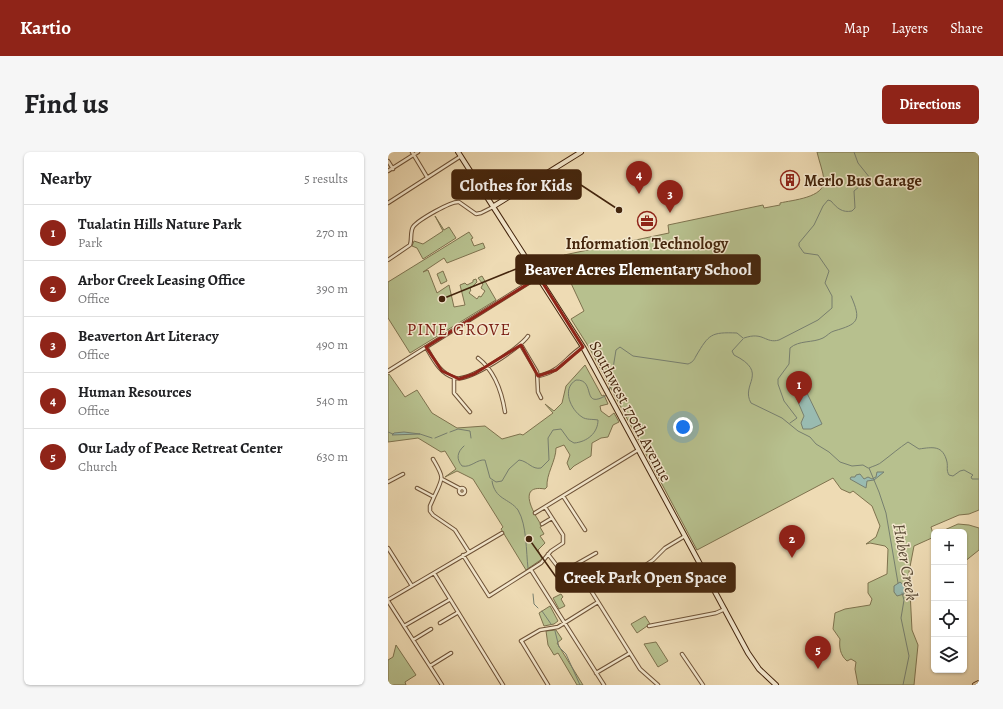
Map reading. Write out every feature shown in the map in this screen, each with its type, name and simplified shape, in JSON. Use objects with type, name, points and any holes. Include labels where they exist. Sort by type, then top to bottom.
[{"type":"main road","points":[[494,206],[581,152]]},
{"type":"main road","name":"Southwest 170th Avenue","points":[[460,154],[583,347],[755,664],[776,685]]},
{"type":"main road","points":[[975,685],[979,683]]},
{"type":"street","points":[[388,171],[413,153],[418,152]]},
{"type":"street","points":[[413,153],[427,177]]},
{"type":"street","points":[[388,203],[460,154]]},
{"type":"street","points":[[388,161],[392,169]]},
{"type":"street","points":[[388,260],[410,245],[412,230],[416,224],[449,203],[459,202],[470,211],[478,214],[494,206]]},
{"type":"street","points":[[388,371],[539,277]]},
{"type":"street","points":[[426,347],[442,371],[454,378],[466,377],[521,345],[528,336]]},
{"type":"street","points":[[521,345],[538,376],[538,392],[541,398]]},
{"type":"street","points":[[538,376],[556,370],[572,354],[583,347]]},
{"type":"street","points":[[478,358],[486,366],[501,392],[505,412]]},
{"type":"street","points":[[454,378],[454,393],[470,412]]},
{"type":"street","points":[[535,513],[638,450]]},
{"type":"street","points":[[433,459],[442,474],[442,479],[430,506],[430,511],[433,515],[455,530],[469,552]]},
{"type":"street","points":[[388,482],[403,474]]},
{"type":"street","points":[[442,479],[459,488]]},
{"type":"street","points":[[417,488],[434,497]]},
{"type":"street","points":[[563,496],[585,530]]},
{"type":"street","points":[[464,555],[489,596],[541,563],[548,554],[565,540],[545,507]]},
{"type":"street","points":[[542,524],[552,518]]},
{"type":"street","points":[[442,685],[388,601],[502,533]]},
{"type":"street","points":[[631,575],[654,560],[665,548],[685,536]]},
{"type":"street","points":[[388,548],[412,586]]},
{"type":"street","points":[[548,554],[562,572],[596,553]]},
{"type":"street","points":[[575,565],[640,669],[658,685]]},
{"type":"street","points":[[531,570],[604,685]]},
{"type":"street","points":[[434,573],[457,613],[503,685]]},
{"type":"street","points":[[404,626],[449,600]]},
{"type":"street","points":[[548,685],[522,642],[540,630],[564,623],[598,602]]},
{"type":"street","points":[[649,626],[716,613],[725,609]]},
{"type":"street","points":[[440,623],[457,613]]},
{"type":"street","points":[[413,640],[431,629]]},
{"type":"street","points":[[430,666],[451,653]]},
{"type":"street","points":[[596,673],[630,653]]},
{"type":"street","points":[[682,654],[703,685]]},
{"type":"highlighted area","points":[[539,277],[583,347],[556,370],[538,376],[521,345],[474,374],[459,379],[442,371],[426,347]]},
{"type":"green space","points":[[817,152],[979,152],[979,510],[969,514],[959,515],[931,527],[931,538],[914,546],[909,572],[912,630],[918,645],[914,685],[858,685],[855,669],[856,662],[851,659],[847,661],[841,654],[840,639],[833,629],[835,613],[845,609],[870,605],[872,599],[868,593],[868,583],[887,574],[888,549],[885,546],[870,543],[866,544],[876,537],[880,526],[872,506],[853,491],[850,493],[841,489],[833,478],[697,550],[590,349],[571,319],[584,311],[569,279],[564,255],[669,233],[668,225],[763,205],[764,208],[780,205],[780,203],[807,197],[819,191],[823,186],[823,173]]},
{"type":"green space","points":[[435,216],[444,230],[449,227],[456,238],[423,259],[417,248],[412,246],[414,241],[423,244],[443,231]]},
{"type":"green space","points":[[469,232],[473,238],[471,239],[474,246],[483,243],[485,248],[447,263],[444,258],[423,272],[428,270],[437,293],[449,285],[454,307],[465,305],[460,285],[465,283],[467,285],[473,282],[473,280],[476,279],[477,282],[470,289],[471,290],[469,293],[477,299],[479,296],[481,297],[485,291],[481,288],[483,284],[478,278],[482,276],[496,300],[410,353],[388,318],[388,282]]},
{"type":"green space","points":[[443,271],[447,281],[441,284],[437,274]]},
{"type":"green space","points":[[585,365],[608,404],[600,406],[601,411],[609,417],[614,413],[619,422],[613,425],[608,437],[601,438],[592,443],[591,456],[570,470],[567,463],[570,455],[564,445],[556,448],[556,453],[548,477],[547,487],[545,489],[536,489],[531,491],[529,495],[532,508],[542,526],[540,527],[544,534],[540,536],[545,543],[538,550],[542,559],[526,570],[501,529],[503,527],[473,479],[457,471],[445,477],[456,469],[445,451],[441,452],[418,438],[388,442],[388,375],[389,374],[405,397],[417,390],[432,413],[457,428],[485,426],[502,439],[520,434],[523,435],[553,413],[545,404],[554,411],[562,403],[566,386]]},
{"type":"green space","points":[[958,524],[979,528],[979,550],[967,560],[967,529],[947,529]]},
{"type":"green space","points":[[791,528],[799,542],[793,546],[783,532]]},
{"type":"green space","points":[[561,594],[563,597],[561,599],[565,606],[559,609],[553,598]]},
{"type":"green space","points":[[550,606],[558,621],[554,624],[544,626],[539,613]]},
{"type":"green space","points":[[645,616],[650,624],[637,633],[631,624]]},
{"type":"green space","points":[[556,630],[562,639],[557,643],[583,685],[577,685],[558,653],[554,655],[548,645],[546,631]]},
{"type":"green space","points":[[656,642],[668,661],[658,667],[644,644]]},
{"type":"green space","points":[[396,645],[416,675],[405,682],[406,685],[388,685],[388,660],[393,657]]},
{"type":"water","points":[[797,387],[802,387],[805,389],[822,424],[811,429],[803,429],[801,423],[804,416],[795,395]]},
{"type":"water","points":[[404,432],[420,434],[392,435],[394,433]]},
{"type":"water","points":[[877,472],[884,472],[874,480],[867,481],[866,488],[850,479],[851,477],[855,477],[856,475],[860,474],[864,479],[868,477],[872,479],[876,477]]},
{"type":"water","points":[[900,582],[905,586],[904,594],[897,596],[894,592],[894,586]]},
{"type":"waterway","points":[[744,338],[756,336],[774,341],[779,340],[818,320],[832,308],[832,296],[825,283],[829,271],[818,255],[804,253],[799,246],[799,243],[814,225],[823,206],[828,200],[843,211],[852,211],[855,208],[854,191],[860,186],[865,185],[870,178],[858,163],[854,152]]},
{"type":"waterway","points":[[790,423],[797,418],[784,401],[778,384],[778,379],[789,364],[790,348],[794,345],[819,340],[853,323],[857,316],[851,296]]},
{"type":"waterway","points":[[609,393],[616,350],[620,347],[633,356],[688,364],[693,361],[704,343],[716,334],[737,333],[743,338]]},
{"type":"waterway","points":[[743,339],[732,351],[734,355],[745,361],[750,367],[752,373],[749,390],[751,403],[782,418],[798,431],[810,437],[816,444],[829,452],[840,462],[852,466],[863,465],[868,468]]},
{"type":"waterway","points":[[464,446],[458,456],[462,466],[468,466],[485,460],[490,478],[496,482],[502,481],[509,469],[519,460],[532,467],[541,468],[549,460],[548,438],[553,430],[561,429],[569,440],[574,443],[587,439],[594,433],[598,425],[598,420],[584,418],[574,410],[568,394],[572,384],[576,380],[582,381],[586,384],[591,397],[594,399],[599,399],[607,395]]},
{"type":"waterway","points":[[450,432],[458,429],[470,431],[471,438]]},
{"type":"waterway","points":[[388,432],[393,434]]},
{"type":"waterway","points":[[435,438],[447,433]]},
{"type":"waterway","points":[[420,434],[432,438]]},
{"type":"waterway","points":[[869,468],[878,464],[908,442],[919,449],[937,448],[940,450],[945,456],[949,475],[953,476],[964,470],[973,475],[971,477],[972,479],[979,479]]},
{"type":"waterway","name":"Huber Creek","points":[[869,468],[886,513],[898,583]]},
{"type":"waterway","points":[[492,481],[496,492],[514,506],[521,516],[525,531],[528,568]]},
{"type":"waterway","name":"Huber Creek","points":[[902,593],[904,600],[901,618],[909,656],[903,685]]},
{"type":"waterway","points":[[533,594],[534,604],[538,608]]},
{"type":"waterway","points":[[542,611],[551,624]]},
{"type":"waterway","points":[[555,631],[559,647],[566,654],[580,685]]},
{"type":"place","name":"Merlo Bus Garage","points":[[790,180]]},
{"type":"place","name":"Human Resources","points":[[639,194]]},
{"type":"place","name":"Clothes for Kids","points":[[619,210]]},
{"type":"place","name":"Beaverton Art Literacy","points":[[670,213]]},
{"type":"place","name":"Information Technology","points":[[647,221]]},
{"type":"place","name":"Beaver Acres Elementary School","points":[[442,299]]},
{"type":"place","name":"Tualatin Hills Nature Park","points":[[799,404]]},
{"type":"place","name":"Creek Park Open Space","points":[[529,539]]},
{"type":"place","name":"Arbor Creek Leasing Office","points":[[792,558]]},
{"type":"place","name":"Our Lady of Peace Retreat Center","points":[[818,669]]},
{"type":"district","name":"PINE GROVE","points":[[459,329]]}]
